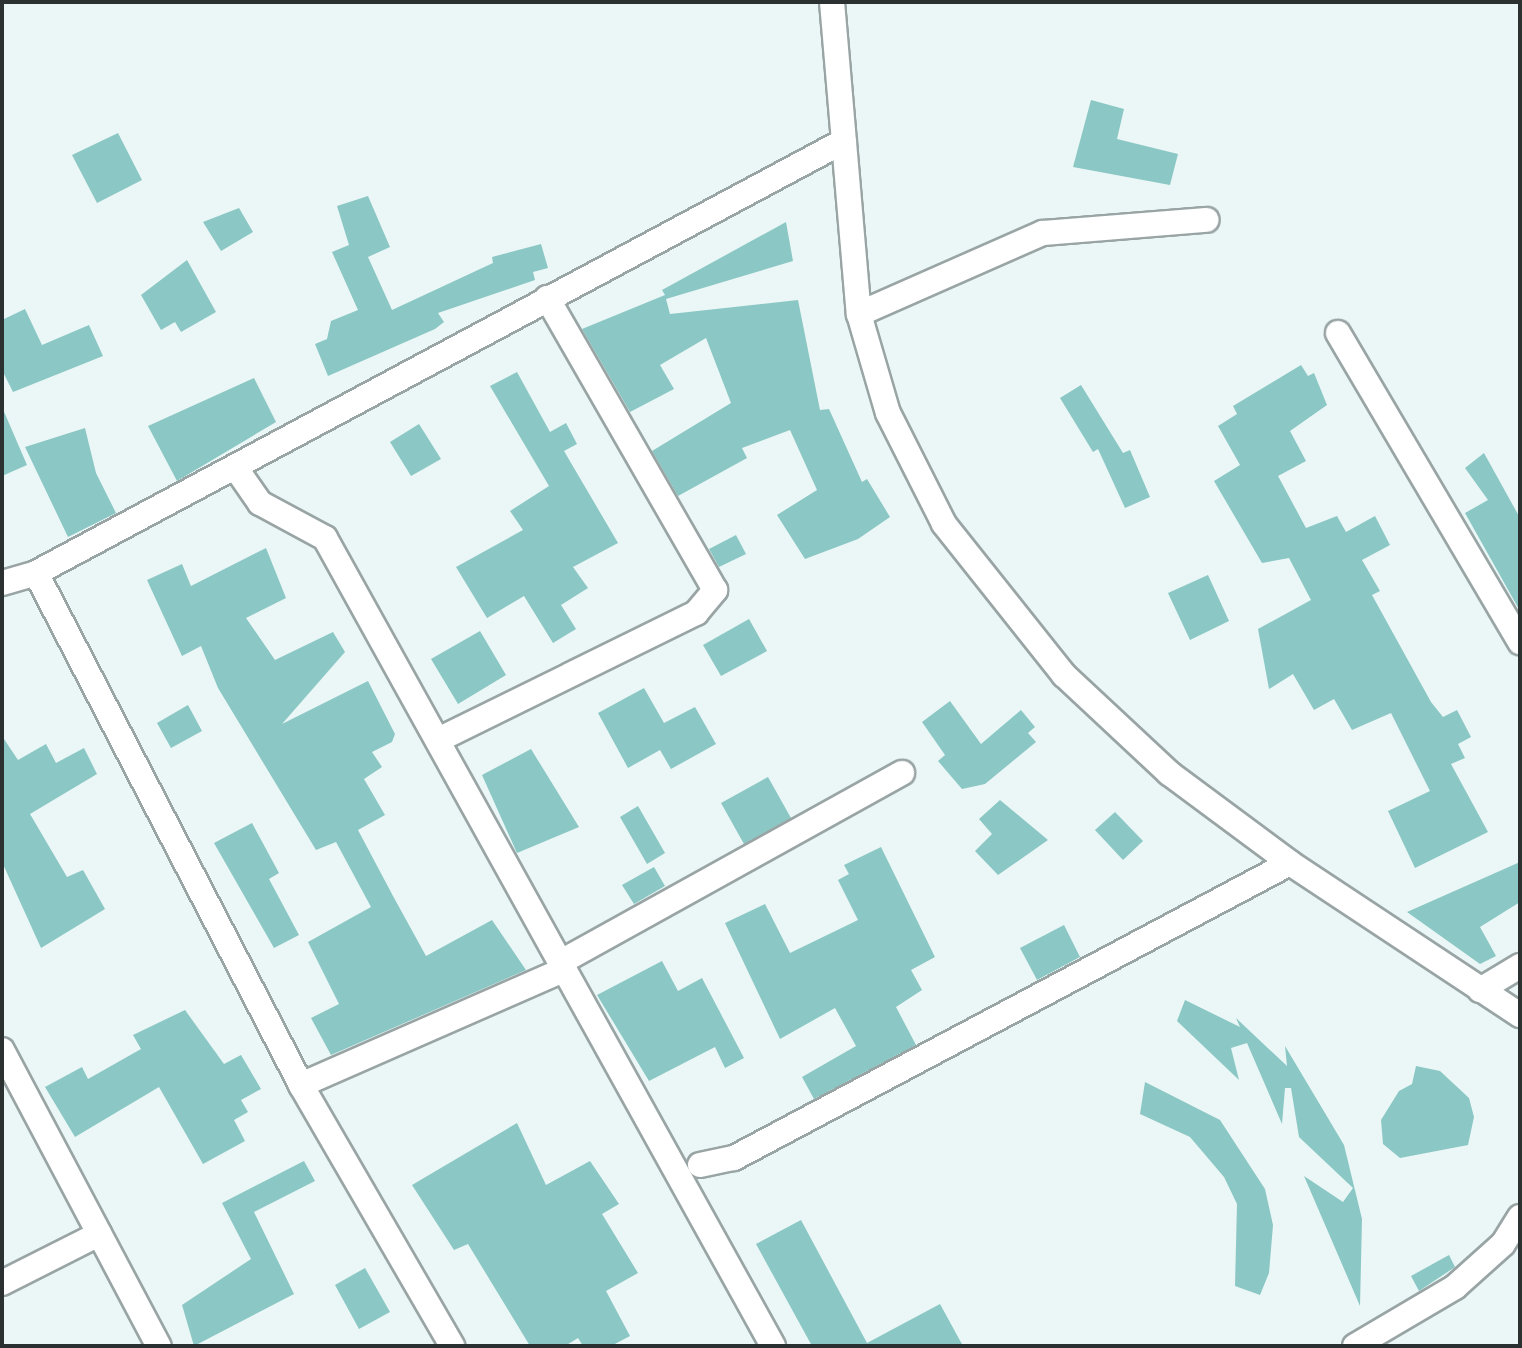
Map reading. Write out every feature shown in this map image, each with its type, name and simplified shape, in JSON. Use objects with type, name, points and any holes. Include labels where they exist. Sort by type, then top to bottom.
[{"type":"street","points":[[832,2],[859,314],[888,413],[944,524],[1001,600],[1064,675],[1169,773],[1290,863],[1520,1015]]},
{"type":"street","points":[[2,583],[36,573],[844,141]]},
{"type":"street","points":[[859,314],[1043,233],[1206,220]]},
{"type":"street","points":[[438,740],[696,613],[715,590],[547,298]]},
{"type":"street","points":[[1338,333],[1520,642]]},
{"type":"street","points":[[235,467],[260,503],[325,538],[773,1346]]},
{"type":"street","points":[[36,573],[301,1085],[452,1346]]},
{"type":"street","points":[[301,1085],[563,966],[902,773]]},
{"type":"street","points":[[700,1165],[759,1145],[1290,863]]},
{"type":"street","points":[[1480,990],[1520,966]]},
{"type":"street","points":[[2,1050],[159,1346]]},
{"type":"street","points":[[1355,1346],[1455,1287],[1503,1244],[1520,1217]]},
{"type":"street","points":[[2,1283],[99,1234]]},
{"type":"building","points":[[1091,100],[1124,109],[1117,139],[1178,154],[1170,185],[1073,167]]},
{"type":"building","points":[[118,133],[142,180],[97,203],[72,155]]},
{"type":"building","points":[[368,196],[390,247],[368,257],[392,310],[493,263],[492,257],[541,244],[548,268],[533,272],[535,280],[438,313],[444,322],[435,329],[328,376],[315,344],[327,339],[331,321],[358,310],[332,252],[349,245],[337,206]]},
{"type":"building","points":[[239,208],[253,232],[221,251],[203,222]]},
{"type":"building","points":[[786,222],[793,261],[666,299],[670,314],[798,300],[820,410],[829,409],[862,482],[867,479],[890,517],[858,539],[805,559],[777,515],[817,490],[790,430],[742,448],[747,458],[678,496],[652,451],[731,403],[706,338],[660,365],[674,389],[630,412],[582,329],[665,295],[662,290]]},
{"type":"building","points":[[187,260],[216,312],[181,332],[175,322],[161,330],[141,295]]},
{"type":"building","points":[[25,309],[42,345],[89,325],[103,356],[13,392],[2,370],[2,320]]},
{"type":"building","points":[[1301,365],[1308,376],[1314,373],[1327,405],[1290,431],[1306,461],[1278,476],[1306,528],[1337,516],[1346,532],[1375,516],[1390,545],[1362,560],[1380,591],[1372,595],[1431,702],[1443,717],[1457,710],[1471,737],[1458,744],[1465,758],[1451,764],[1488,832],[1415,868],[1388,811],[1430,791],[1391,713],[1352,730],[1334,699],[1314,710],[1293,674],[1269,689],[1258,629],[1311,600],[1289,558],[1262,563],[1214,481],[1240,465],[1218,426],[1237,414],[1233,406]]},
{"type":"building","points":[[517,372],[550,432],[566,423],[577,444],[564,451],[618,543],[573,567],[588,588],[561,605],[576,629],[553,643],[524,596],[487,618],[456,567],[523,530],[510,511],[549,486],[490,386]]},
{"type":"building","points":[[254,378],[276,422],[177,481],[148,426]]},
{"type":"building","points":[[1081,385],[1123,453],[1130,450],[1150,497],[1125,508],[1098,449],[1093,452],[1060,398]]},
{"type":"building","points":[[2,407],[27,465],[2,476]]},
{"type":"building","points":[[419,424],[441,459],[411,476],[390,442]]},
{"type":"building","points":[[85,428],[96,473],[116,513],[68,537],[25,447]]},
{"type":"building","points":[[1484,453],[1520,518],[1520,611],[1465,513],[1488,500],[1465,468]]},
{"type":"building","points":[[736,535],[746,554],[719,567],[709,549]]},
{"type":"building","points":[[266,548],[286,598],[246,618],[275,660],[333,632],[345,652],[282,724],[368,681],[395,734],[392,742],[372,752],[382,767],[364,779],[385,815],[358,830],[393,896],[426,956],[492,920],[526,970],[331,1055],[311,1018],[339,1004],[308,942],[371,907],[336,842],[316,850],[218,688],[201,646],[182,656],[147,580],[182,564],[191,586]]},
{"type":"building","points":[[1208,575],[1229,621],[1190,640],[1168,593]]},
{"type":"building","points":[[749,619],[767,651],[721,676],[703,645]]},
{"type":"building","points":[[480,631],[506,675],[458,704],[431,659]]},
{"type":"building","points":[[644,688],[664,723],[695,707],[716,744],[671,769],[660,750],[628,768],[598,713]]},
{"type":"building","points":[[950,701],[981,744],[1021,710],[1035,727],[1028,733],[1036,742],[985,784],[962,789],[938,761],[945,755],[922,722]]},
{"type":"building","points":[[188,705],[202,731],[171,748],[157,723]]},
{"type":"building","points":[[2,736],[18,760],[46,744],[56,763],[84,748],[97,774],[30,814],[67,877],[83,870],[105,909],[41,948],[2,862]]},
{"type":"building","points":[[531,749],[579,827],[517,853],[482,775]]},
{"type":"building","points":[[768,777],[791,818],[744,844],[721,803]]},
{"type":"building","points":[[1000,800],[1048,840],[998,875],[975,851],[992,834],[979,819]]},
{"type":"building","points":[[638,806],[665,853],[647,864],[620,817]]},
{"type":"building","points":[[1115,812],[1143,841],[1123,860],[1095,830]]},
{"type":"building","points":[[252,823],[279,873],[269,879],[299,935],[274,948],[214,843]]},
{"type":"building","points":[[881,847],[935,957],[911,970],[922,990],[896,1007],[916,1045],[814,1099],[802,1077],[856,1046],[835,1008],[780,1039],[725,923],[765,904],[790,953],[858,920],[838,880],[849,874],[844,865]]},
{"type":"building","points":[[1520,862],[1520,902],[1480,927],[1496,956],[1480,964],[1407,912]]},
{"type":"building","points":[[654,867],[665,886],[634,904],[622,885]]},
{"type":"building","points":[[1064,925],[1080,957],[1037,980],[1020,948]]},
{"type":"building","points":[[662,961],[678,991],[702,978],[744,1058],[725,1068],[715,1047],[649,1081],[597,995]]},
{"type":"building","points":[[1185,1000],[1240,1027],[1236,1018],[1287,1066],[1285,1046],[1344,1145],[1362,1219],[1360,1306],[1304,1176],[1343,1202],[1353,1188],[1299,1137],[1291,1088],[1285,1088],[1282,1124],[1247,1043],[1231,1048],[1239,1080],[1177,1021]]},
{"type":"building","points":[[185,1010],[224,1064],[241,1055],[261,1089],[241,1100],[248,1112],[234,1120],[245,1141],[203,1164],[159,1087],[75,1137],[45,1087],[82,1067],[88,1079],[141,1049],[133,1035]]},
{"type":"building","points":[[1416,1066],[1440,1071],[1469,1098],[1474,1117],[1468,1145],[1400,1158],[1383,1144],[1381,1120],[1399,1091],[1412,1084]]},
{"type":"building","points":[[1145,1082],[1220,1120],[1265,1189],[1273,1225],[1269,1273],[1260,1295],[1235,1286],[1237,1204],[1224,1177],[1190,1137],[1140,1114]]},
{"type":"building","points":[[517,1123],[546,1185],[590,1161],[619,1204],[602,1214],[638,1273],[606,1291],[630,1336],[611,1346],[583,1346],[578,1338],[565,1346],[530,1346],[468,1244],[454,1250],[412,1185]]},
{"type":"building","points":[[304,1161],[315,1181],[254,1212],[294,1294],[194,1346],[182,1305],[251,1259],[222,1203]]},
{"type":"building","points":[[801,1220],[867,1343],[940,1304],[963,1346],[812,1346],[756,1244]]},
{"type":"building","points":[[1449,1255],[1455,1267],[1419,1291],[1411,1276]]},
{"type":"building","points":[[365,1268],[390,1312],[359,1329],[335,1285]]}]
